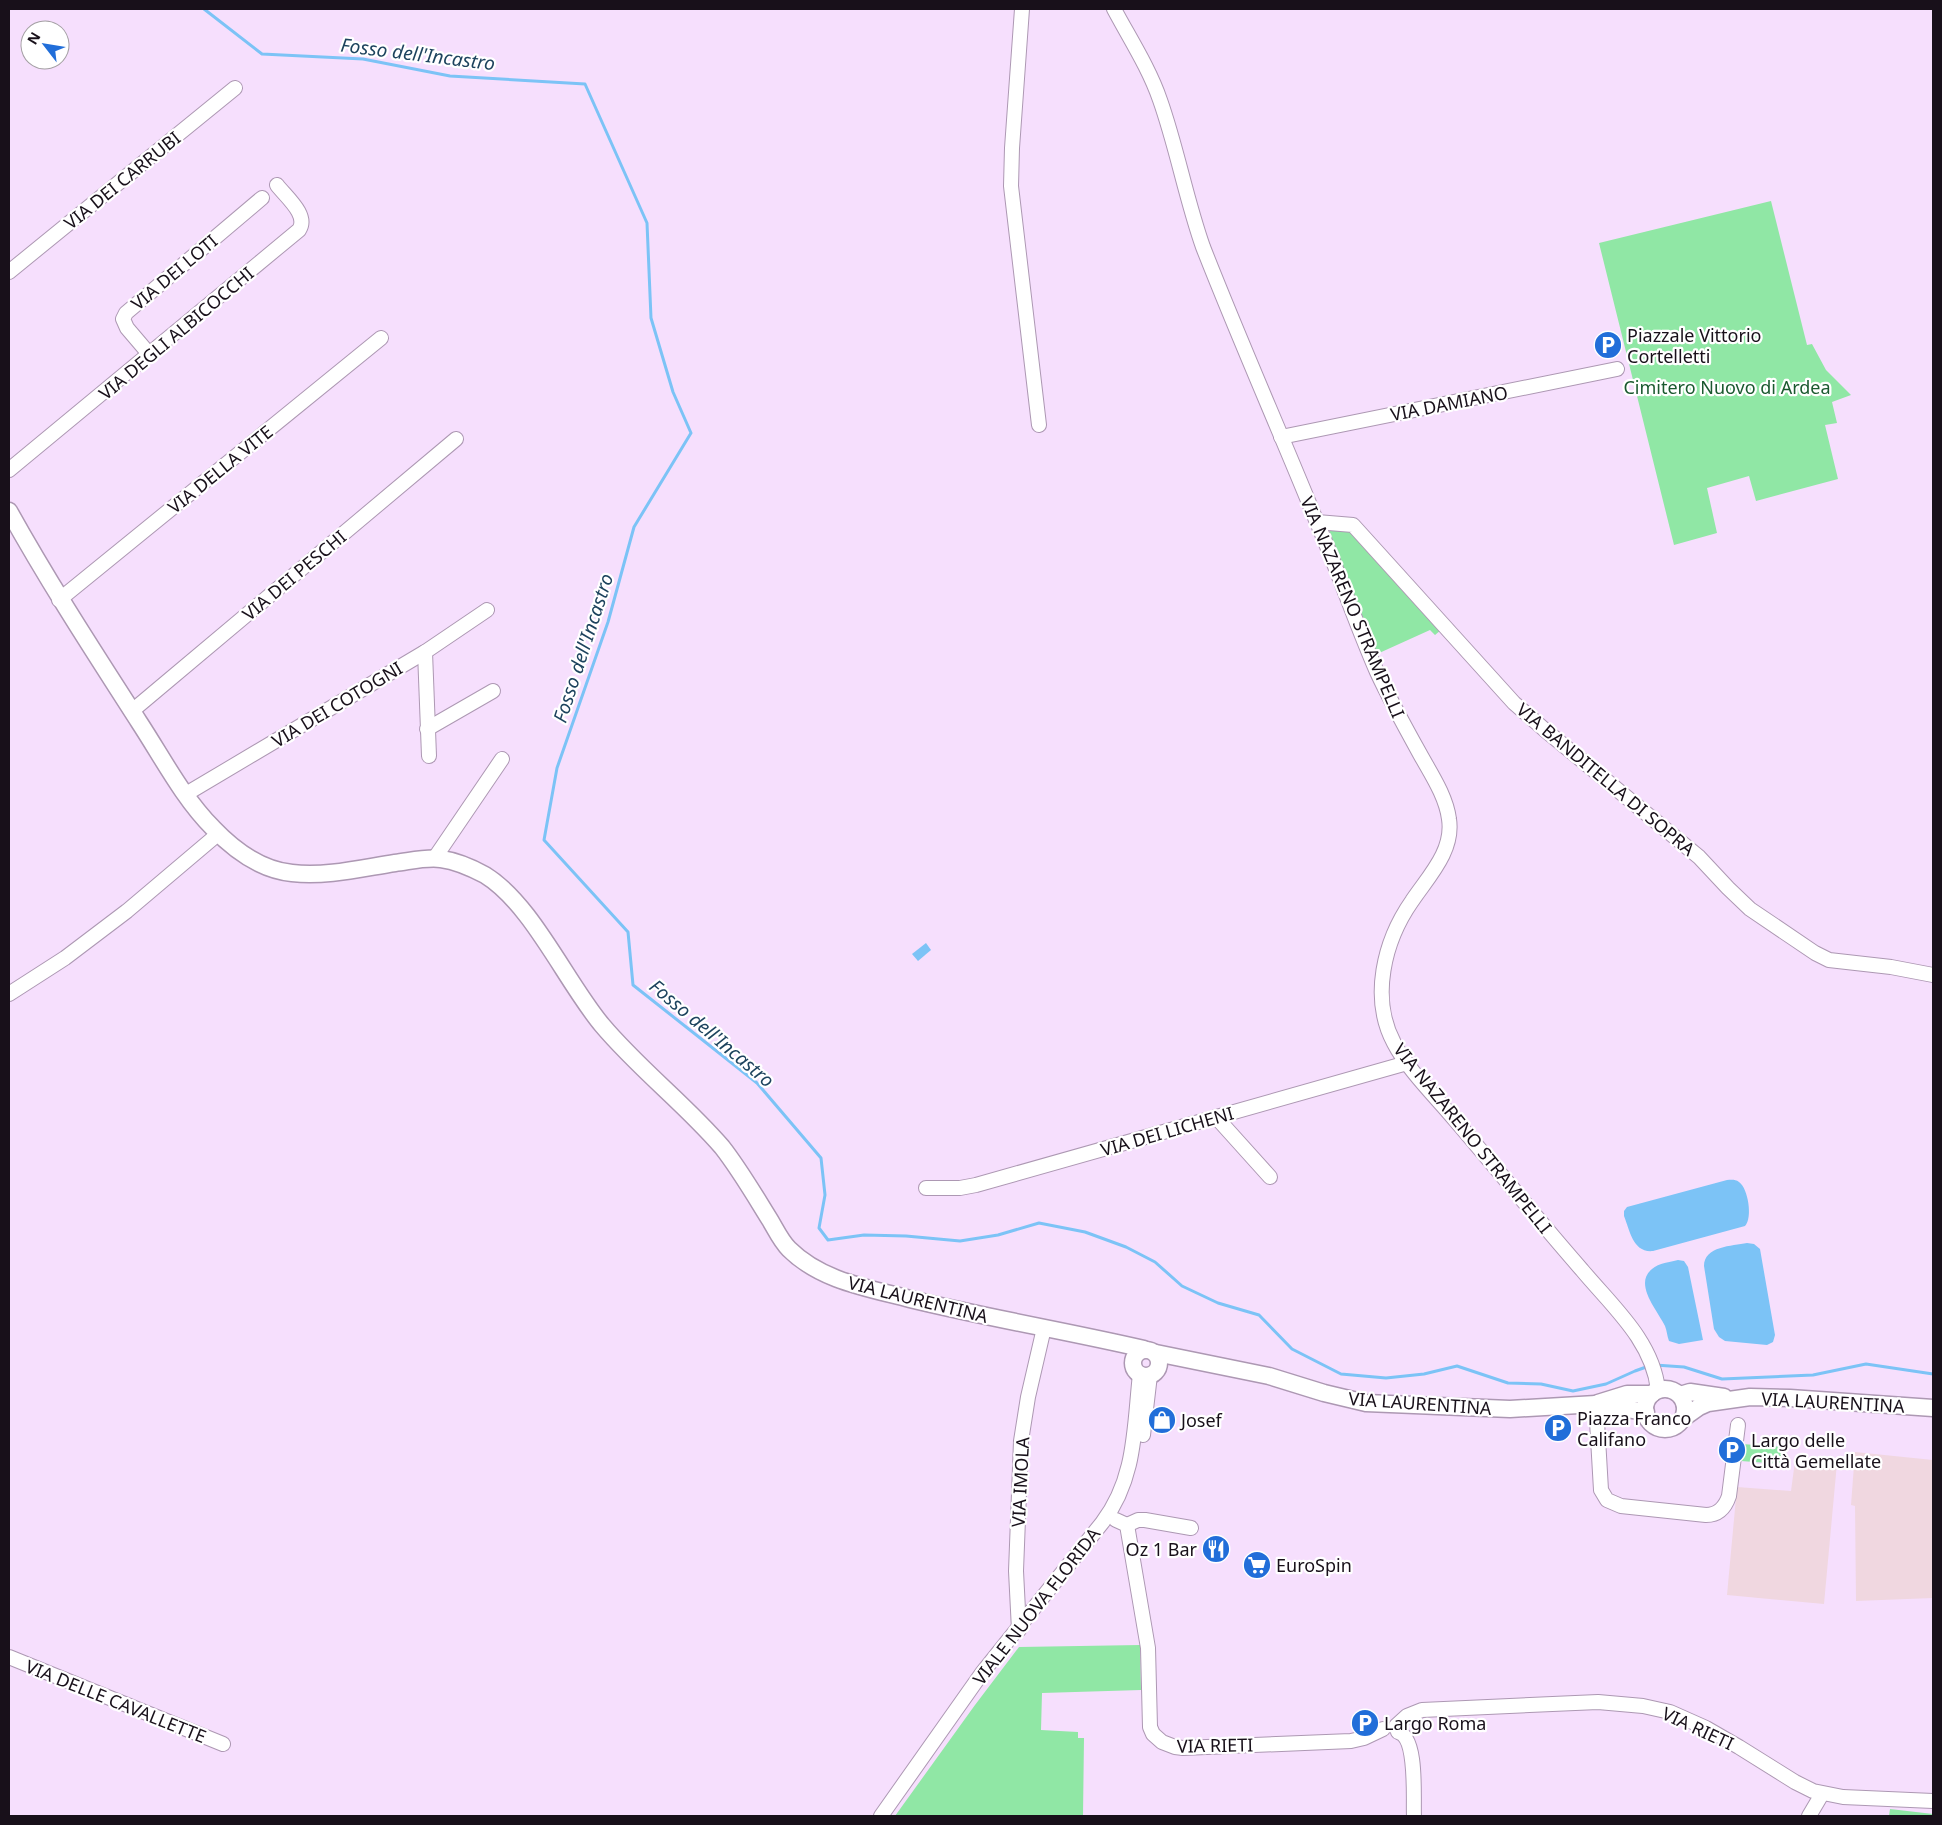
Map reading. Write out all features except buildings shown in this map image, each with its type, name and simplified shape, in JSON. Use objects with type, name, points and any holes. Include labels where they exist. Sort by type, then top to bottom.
[{"type":"main road","name":"VIA LAURENTINA","points":[[9,511],[59,600],[186,794],[218,834],[259,863],[295,874],[342,871],[434,859],[454,862],[480,873],[502,887],[536,930],[585,1003],[609,1033],[722,1147],[784,1242],[812,1267],[847,1282],[945,1308],[1063,1333],[1078,1334],[1188,1360],[1269,1376],[1324,1394],[1366,1403],[1510,1409],[1596,1404],[1646,1412]]},
{"type":"main road","name":"VIA LAURENTINA","points":[[1063,1333],[1075,1339],[1117,1352],[1145,1372],[1188,1360]]},
{"type":"main road","points":[[1150,1351],[1160,1364],[1145,1372],[1134,1358],[1136,1354],[1150,1351]]},
{"type":"main road","name":"VIA LAURENTINA","points":[[1596,1404],[1655,1386]]},
{"type":"main road","points":[[1655,1386],[1670,1389],[1680,1395],[1685,1406],[1682,1420],[1678,1424],[1665,1429],[1652,1424],[1646,1412],[1648,1399],[1655,1386]]},
{"type":"main road","name":"VIA LAURENTINA","points":[[1680,1395],[1690,1392],[1733,1399]]},
{"type":"main road","name":"VIA LAURENTINA","points":[[1682,1420],[1699,1407],[1708,1403],[1733,1399],[1784,1398],[1933,1408]]},
{"type":"street","points":[[1022,9],[1011,186],[1039,425]]},
{"type":"street","name":"VIA NAZARENO STRAMPELLI","points":[[1114,9],[1158,94],[1198,234],[1376,668],[1398,715],[1438,787],[1449,820],[1449,836],[1444,852],[1404,914],[1390,944],[1383,974],[1381,996],[1386,1024],[1395,1046],[1407,1063],[1499,1174],[1637,1334],[1646,1350],[1655,1386]]},
{"type":"street","name":"VIA DEI CARRUBI","points":[[9,272],[235,88]]},
{"type":"street","name":"VIA DEGLI ALBICOCCHI","points":[[9,470],[300,230],[303,224],[302,216],[277,185]]},
{"type":"street","name":"VIA DEI LOTI","points":[[150,354],[125,326],[123,319],[126,313],[262,198]]},
{"type":"street","name":"VIA DELLA VITE","points":[[59,600],[381,338]]},
{"type":"street","name":"VIA DAMIANO","points":[[1281,437],[1618,368]]},
{"type":"street","name":"VIA DEI PESCHI","points":[[132,711],[456,439]]},
{"type":"street","name":"VIA BANDITELLA DI SOPRA","points":[[1317,522],[1353,525],[1493,682],[1519,707],[1699,857],[1728,888],[1755,912],[1815,954],[1829,960],[1891,967],[1933,975]]},
{"type":"street","name":"VIA DEI COTOGNI","points":[[186,794],[425,652],[487,610]]},
{"type":"street","points":[[425,652],[429,756]]},
{"type":"street","points":[[427,729],[493,692]]},
{"type":"street","points":[[434,859],[502,759]]},
{"type":"street","points":[[9,994],[65,958],[120,916],[218,834]]},
{"type":"street","name":"VIA DEI LICHENI","points":[[926,1188],[972,1186],[1407,1063]]},
{"type":"street","points":[[1216,1117],[1270,1177]]},
{"type":"street","name":"VIA IMOLA","points":[[1019,1632],[1016,1576],[1021,1441],[1028,1397],[1044,1328]]},
{"type":"street","name":"VIALE NUOVA FLORIDA","points":[[890,1816],[1019,1632],[1102,1523],[1119,1497],[1130,1463],[1145,1372]]},
{"type":"street","name":"VIALE NUOVA FLORIDA","points":[[880,1816],[968,1693],[1019,1632],[1122,1523],[1128,1498],[1138,1471],[1145,1372]]},
{"type":"street","points":[[1596,1404],[1602,1490],[1607,1500],[1622,1506],[1709,1515],[1720,1511],[1729,1496],[1738,1425]]},
{"type":"street","points":[[1122,1523],[1145,1520],[1190,1528]]},
{"type":"street","name":"VIA RIETI","points":[[1122,1523],[1148,1648],[1150,1727],[1158,1740],[1166,1744],[1179,1748],[1341,1741],[1364,1738],[1392,1729],[1407,1716],[1422,1710],[1598,1702],[1643,1706],[1670,1712],[1712,1731],[1800,1786],[1822,1794],[1843,1797],[1933,1801]]},
{"type":"street","name":"VIA DELLE CAVALLETTE","points":[[9,1657],[223,1744]]},
{"type":"street","points":[[1392,1729],[1404,1736],[1411,1748],[1414,1816]]},
{"type":"street","points":[[1810,1816],[1822,1794]]},
{"type":"shaded area","points":[[1855,1452],[1933,1460],[1933,1598],[1856,1601],[1855,1506],[1851,1505]]},
{"type":"shaded area","points":[[1805,1460],[1837,1463],[1824,1604],[1727,1595],[1737,1487],[1791,1491],[1795,1461],[1804,1462]]},
{"type":"green space","name":"Cimitero Nuovo di Ardea","points":[[1771,201],[1807,345],[1812,344],[1826,370],[1851,395],[1832,402],[1837,423],[1825,425],[1838,479],[1756,501],[1749,476],[1707,488],[1717,533],[1674,545],[1599,243]]},
{"type":"green space","points":[[1328,528],[1349,529],[1441,630],[1435,635],[1430,630],[1377,654]]},
{"type":"green space","points":[[1742,1444],[1782,1447],[1781,1464],[1741,1461]]},
{"type":"green space","points":[[1140,1645],[1141,1690],[1042,1693],[1041,1730],[1078,1732],[1078,1738],[1084,1738],[1083,1816],[895,1816],[1019,1647]]},
{"type":"green space","points":[[1890,1809],[1933,1814],[1933,1816],[1889,1816]]},
{"type":"water","points":[[926,943],[931,950],[918,961],[912,954]]},
{"type":"water","points":[[1727,1180],[1738,1181],[1745,1190],[1749,1217],[1745,1226],[1653,1251],[1646,1251],[1633,1240],[1624,1216],[1624,1211],[1627,1207]]},
{"type":"water","points":[[1747,1243],[1754,1244],[1760,1249],[1775,1335],[1773,1342],[1767,1345],[1725,1341],[1719,1337],[1714,1329],[1704,1266],[1705,1259],[1709,1254],[1720,1248]]},
{"type":"water","points":[[1678,1260],[1684,1261],[1688,1267],[1703,1340],[1679,1344],[1669,1341],[1665,1326],[1649,1298],[1645,1282],[1647,1275],[1655,1267]]},
{"type":"waterway","name":"Fosso dell'Incastro","points":[[204,9],[262,54],[363,59],[450,76],[585,84],[647,223],[651,318],[673,392],[691,433],[634,527],[608,622],[557,768],[544,840],[628,932],[633,985],[757,1083],[821,1158],[825,1195],[819,1228],[828,1240],[864,1235],[906,1236],[960,1241],[998,1235],[1039,1223],[1085,1232],[1126,1247],[1155,1262],[1182,1286],[1218,1303],[1259,1315],[1292,1349],[1341,1374],[1386,1378],[1424,1374],[1457,1366],[1508,1383],[1541,1384],[1573,1391],[1606,1384],[1649,1366]]},
{"type":"waterway","name":"Fosso dell'Incastro","points":[[1655,1365],[1684,1367],[1722,1379],[1813,1375],[1866,1364],[1933,1374]]},
{"type":"place","name":"Piazzale Vittorio Cortelletti","points":[[1608,345]]},
{"type":"place","name":"Josef","points":[[1162,1420]]},
{"type":"place","name":"Piazza Franco Califano","points":[[1558,1428]]},
{"type":"place","name":"Largo delle Città Gemellate","points":[[1732,1450]]},
{"type":"place","name":"Oz 1 Bar","points":[[1216,1549]]},
{"type":"place","name":"EuroSpin","points":[[1257,1565]]},
{"type":"place","name":"Largo Roma","points":[[1365,1723]]}]
